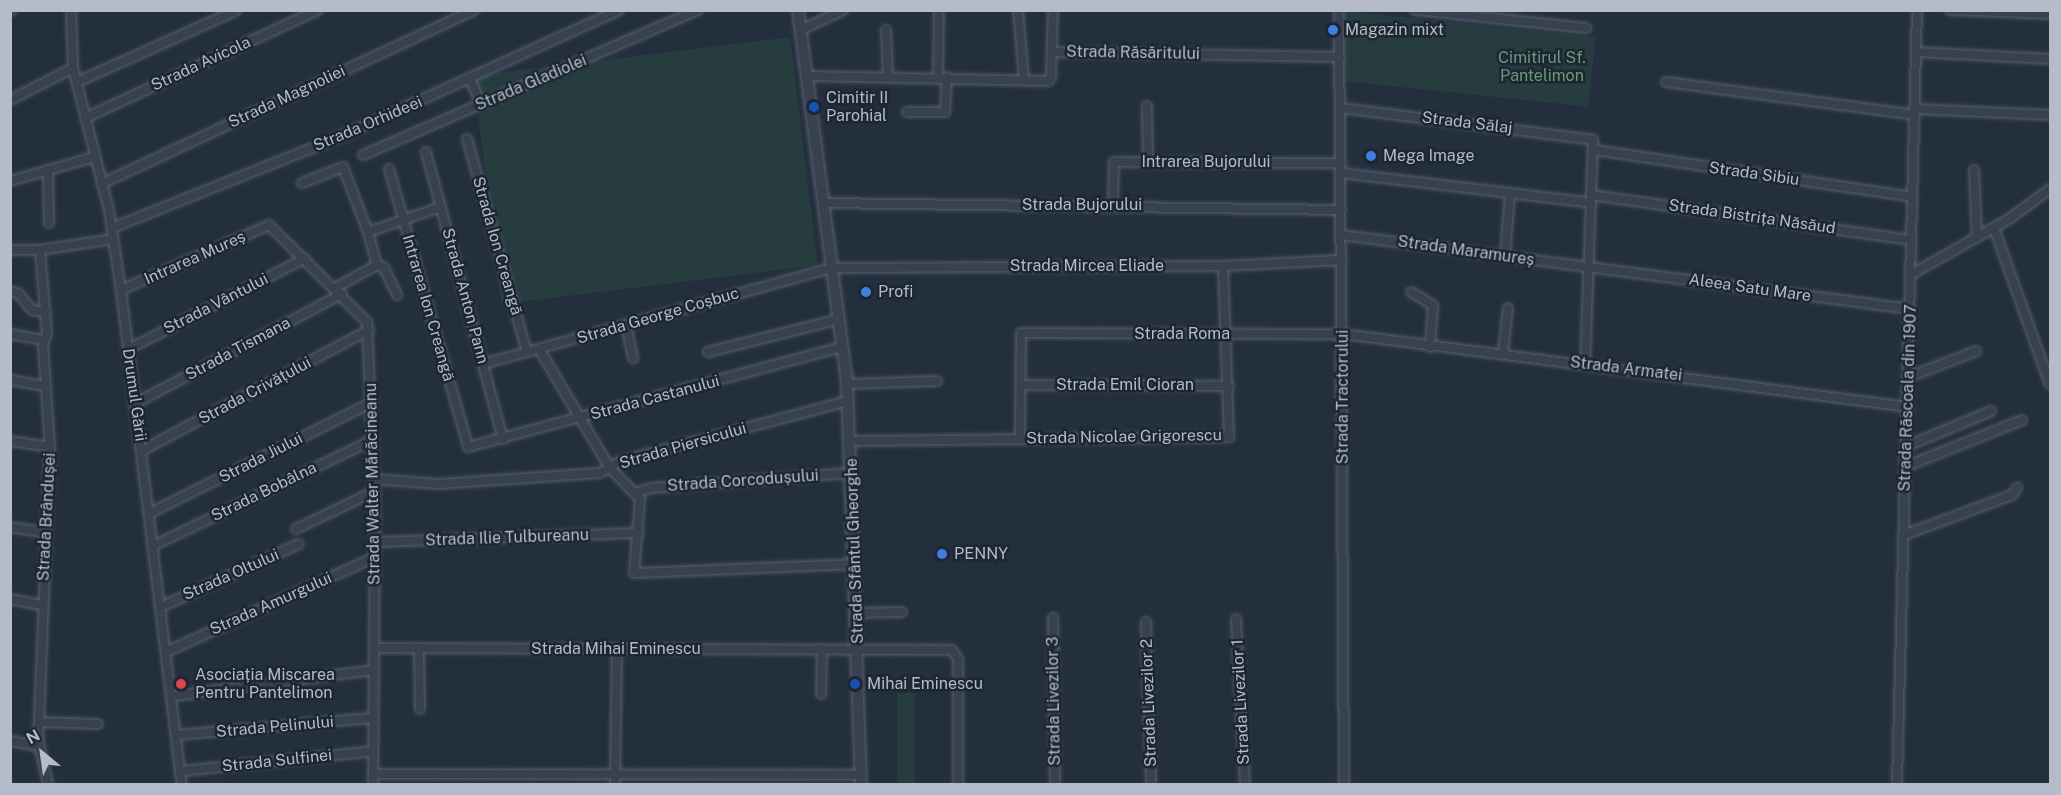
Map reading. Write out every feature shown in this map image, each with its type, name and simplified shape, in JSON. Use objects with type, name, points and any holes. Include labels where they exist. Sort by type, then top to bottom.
[{"type":"street","name":"Drumul Gării","points":[[70,10],[73,68],[112,228],[121,290],[134,404],[163,606],[182,784]]},
{"type":"street","points":[[77,82],[237,10]]},
{"type":"street","name":"Strada Avicola","points":[[85,118],[318,10]]},
{"type":"street","name":"Strada Magnoliei","points":[[101,184],[474,10]]},
{"type":"street","name":"Strada Orhideei","points":[[112,228],[227,184],[470,79],[619,10]]},
{"type":"street","name":"Strada Gladiolei","points":[[363,155],[698,10]]},
{"type":"street","name":"Strada Sfântul Gheorghe","points":[[798,10],[848,401],[859,649],[861,780]]},
{"type":"street","points":[[801,30],[843,10]]},
{"type":"street","points":[[907,112],[945,111],[939,10]]},
{"type":"street","points":[[1018,10],[1024,79]]},
{"type":"street","points":[[1053,10],[1053,52]]},
{"type":"street","name":"Strada Tractorului","points":[[1339,10],[1343,334],[1344,784]]},
{"type":"street","points":[[1414,10],[1586,28]]},
{"type":"street","name":"Strada Răscoala din 1907","points":[[1897,784],[1912,274],[1917,10]]},
{"type":"street","points":[[1950,10],[2050,14]]},
{"type":"street","points":[[886,30],[888,76]]},
{"type":"street","name":"Strada Răsăritului","points":[[807,76],[1050,79],[1053,52],[1340,57]]},
{"type":"street","points":[[1916,52],[2050,59]]},
{"type":"street","points":[[10,100],[73,68]]},
{"type":"street","points":[[470,79],[482,104]]},
{"type":"street","points":[[1666,82],[1915,112],[2050,115]]},
{"type":"street","points":[[1147,106],[1148,162]]},
{"type":"street","name":"Strada Sălaj","points":[[1341,108],[1593,140],[1595,150]]},
{"type":"street","name":"Strada Ion Creangă","points":[[466,139],[527,352]]},
{"type":"street","points":[[1585,364],[1595,150]]},
{"type":"street","name":"Strada Sibiu","points":[[1595,150],[1913,197]]},
{"type":"street","name":"Strada Anton Pann","points":[[426,152],[503,439]]},
{"type":"street","points":[[10,181],[94,157]]},
{"type":"street","name":"Intrarea Bujorului","points":[[1113,205],[1112,163],[1341,163]]},
{"type":"street","points":[[302,183],[343,167],[368,232],[377,265],[384,268],[396,295]]},
{"type":"street","name":"Intrarea Ion Creangă","points":[[389,169],[468,447]]},
{"type":"street","points":[[48,170],[49,223]]},
{"type":"street","points":[[1974,170],[1977,238]]},
{"type":"street","name":"Strada Bistrița Năsăud","points":[[1341,173],[1510,194],[1591,199],[1912,240]]},
{"type":"street","points":[[1912,274],[1994,228],[2050,189]]},
{"type":"street","points":[[1505,256],[1510,194]]},
{"type":"street","name":"Strada Bujorului","points":[[823,203],[1113,205],[1341,210]]},
{"type":"street","points":[[368,232],[441,207]]},
{"type":"street","name":"Intrarea Mureș","points":[[121,290],[269,225],[305,258]]},
{"type":"street","points":[[1994,228],[2050,384]]},
{"type":"street","name":"Strada Maramureș","points":[[1342,235],[1589,267]]},
{"type":"street","points":[[10,250],[40,250],[113,239]]},
{"type":"street","name":"Strada Brândușei","points":[[40,250],[46,312],[45,386],[50,447],[42,604],[39,746],[48,784]]},
{"type":"street","points":[[305,258],[363,316],[369,330]]},
{"type":"street","name":"Strada Vântului","points":[[127,350],[305,258]]},
{"type":"street","name":"Strada Mircea Eliade","points":[[832,268],[1224,266],[1342,260]]},
{"type":"street","name":"Strada Tismana","points":[[134,404],[338,291],[377,265]]},
{"type":"street","name":"Strada Nicolae Grigorescu","points":[[851,441],[1229,436],[1224,266]]},
{"type":"street","name":"Aleea Satu Mare","points":[[1589,267],[1910,309]]},
{"type":"street","name":"Strada George Coșbuc","points":[[483,364],[832,268]]},
{"type":"street","points":[[10,291],[19,294],[32,310],[46,312]]},
{"type":"street","points":[[1411,292],[1433,305],[1430,347]]},
{"type":"street","points":[[1503,353],[1508,308]]},
{"type":"street","points":[[708,352],[839,319]]},
{"type":"street","points":[[626,325],[633,358]]},
{"type":"street","name":"Strada Walter Mărăcineanu","points":[[369,330],[375,491],[373,784]]},
{"type":"street","name":"Strada Crivățului","points":[[141,451],[369,330]]},
{"type":"street","name":"Strada Roma","points":[[1021,385],[1021,333],[1343,334]]},
{"type":"street","points":[[10,334],[44,340]]},
{"type":"street","name":"Strada Armatei","points":[[1343,334],[1908,407]]},
{"type":"street","name":"Strada Castanului","points":[[468,447],[842,347]]},
{"type":"street","points":[[539,349],[610,468],[636,493],[641,504],[634,573],[855,564]]},
{"type":"street","points":[[1909,377],[1976,351]]},
{"type":"street","points":[[10,380],[45,386]]},
{"type":"street","points":[[846,384],[937,381]]},
{"type":"street","points":[[1020,439],[1021,385]]},
{"type":"street","name":"Strada Emil Cioran","points":[[1021,385],[1229,386]]},
{"type":"street","name":"Strada Piersicului","points":[[374,479],[468,483],[600,473],[621,460],[848,401]]},
{"type":"street","name":"Strada Jiului","points":[[150,513],[373,402]]},
{"type":"street","points":[[1907,446],[1991,411]]},
{"type":"street","points":[[1906,466],[2022,420]]},
{"type":"street","name":"Strada Bobâlna","points":[[154,545],[374,439]]},
{"type":"street","points":[[10,441],[50,447]]},
{"type":"street","name":"Strada Corcodușului","points":[[636,493],[651,488],[852,473]]},
{"type":"street","points":[[1904,535],[2012,495],[2017,488]]},
{"type":"street","points":[[296,529],[375,491]]},
{"type":"street","points":[[10,526],[47,533]]},
{"type":"street","name":"Strada Ilie Tulbureanu","points":[[375,542],[639,533]]},
{"type":"street","name":"Strada Oltului","points":[[163,606],[299,544]]},
{"type":"street","name":"Strada Amurgului","points":[[168,651],[375,557]]},
{"type":"street","points":[[10,599],[42,604]]},
{"type":"street","points":[[857,613],[902,612]]},
{"type":"street","name":"Strada Livezilor 3","points":[[1053,618],[1055,784]]},
{"type":"street","name":"Strada Livezilor 1","points":[[1236,619],[1245,784]]},
{"type":"street","name":"Strada Livezilor 2","points":[[1146,622],[1151,784]]},
{"type":"street","name":"Strada Mihai Eminescu","points":[[374,648],[859,649],[955,652],[958,784]]},
{"type":"street","points":[[419,648],[420,709]]},
{"type":"street","points":[[616,780],[617,649]]},
{"type":"street","points":[[821,694],[822,649]]},
{"type":"street","points":[[173,696],[374,670]]},
{"type":"street","name":"Strada Pelinului","points":[[177,735],[373,718]]},
{"type":"street","points":[[39,722],[98,724]]},
{"type":"street","points":[[10,741],[39,746]]},
{"type":"street","name":"Strada Sulfinei","points":[[181,771],[373,752]]},
{"type":"street","points":[[373,774],[616,780],[861,780]]},
{"type":"green space","name":"Cimitirul Sf. Pantelimon","points":[[1346,11],[1596,37],[1588,107],[1339,81]]},
{"type":"green space","points":[[790,37],[818,265],[501,304],[473,76]]},
{"type":"green space","points":[[897,693],[915,693],[915,784],[897,784]]},
{"type":"place","name":"Magazin mixt","points":[[1333,30]]},
{"type":"place","name":"Cimitir II Parohial","points":[[814,107]]},
{"type":"place","name":"Mega Image","points":[[1371,156]]},
{"type":"place","name":"Profi","points":[[866,292]]},
{"type":"place","name":"PENNY","points":[[942,554]]},
{"type":"place","name":"Asociația Miscarea Pentru Pantelimon","points":[[181,684]]},
{"type":"place","name":"Mihai Eminescu","points":[[855,684]]}]
